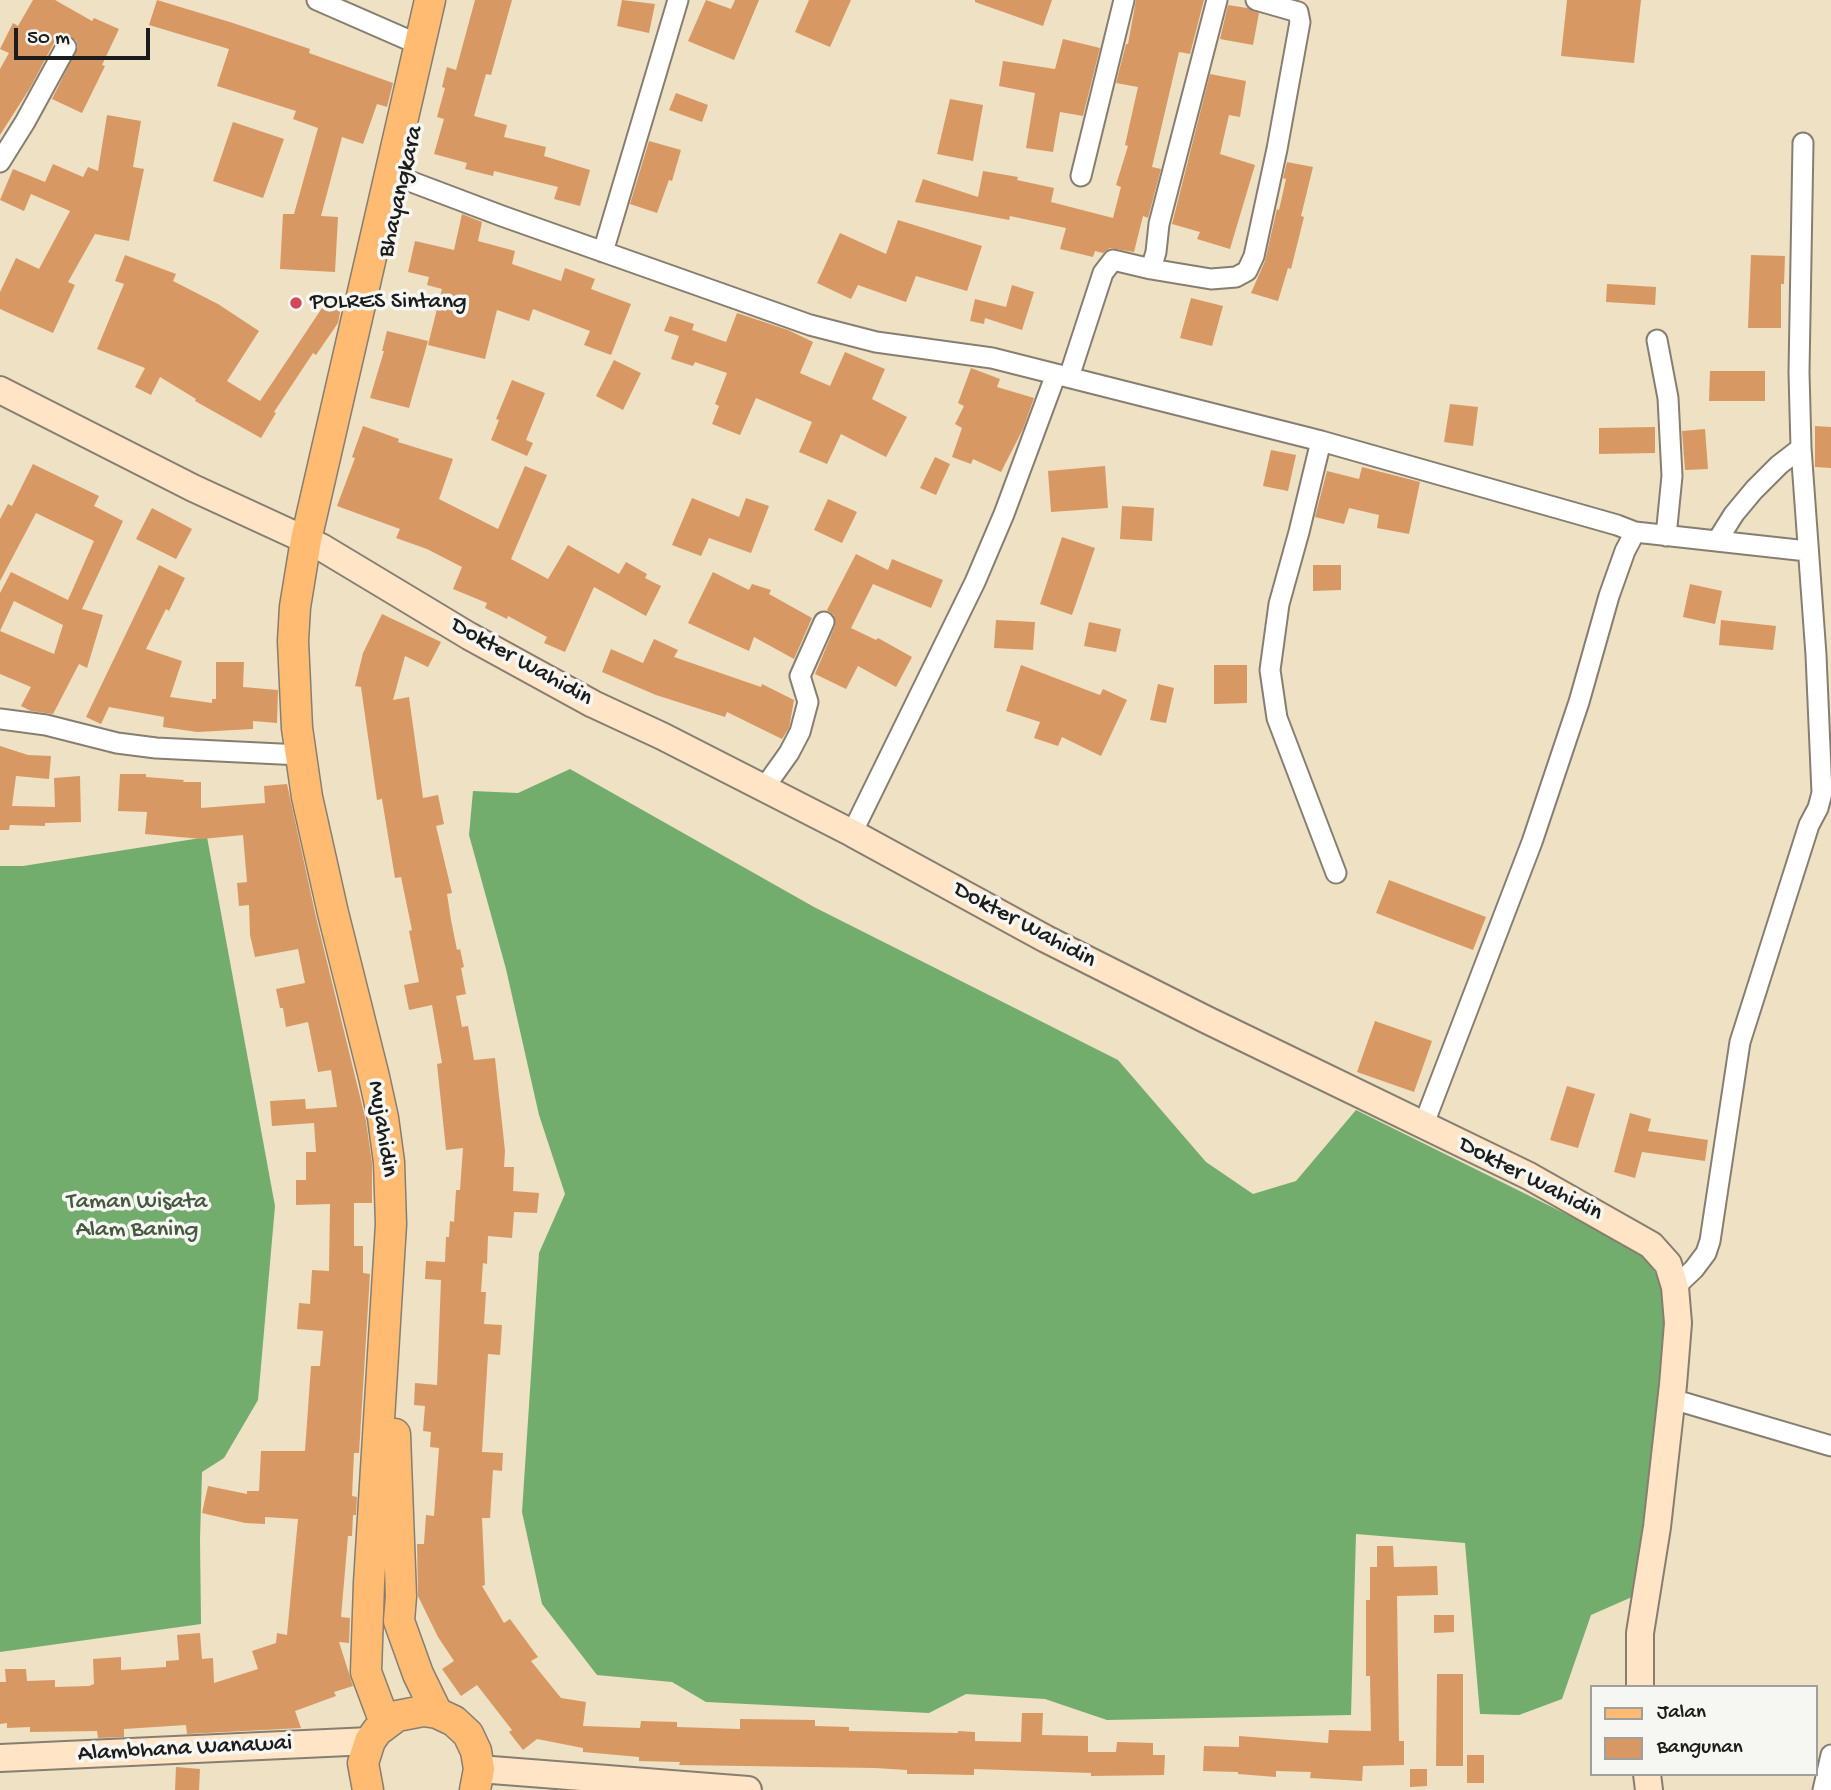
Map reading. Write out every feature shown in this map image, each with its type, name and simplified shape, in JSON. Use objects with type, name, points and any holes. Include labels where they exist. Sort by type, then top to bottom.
[{"type":"main road","name":"Bhayangkara","points":[[314,544],[430,0]]},
{"type":"main road","name":"Bhayangkara","points":[[314,544],[364,359],[444,0]]},
{"type":"main road","name":"Mujahidin","points":[[314,544],[295,607],[293,641],[297,728],[307,797],[383,1118],[389,1162],[391,1224],[366,1672],[378,1732]]},
{"type":"main road","name":"Mujahidin","points":[[314,544],[311,678],[320,780],[346,900],[393,1073],[405,1146],[408,1223],[394,1420],[401,1597],[399,1621],[418,1674],[437,1713]]},
{"type":"main road","points":[[368,1790],[363,1763],[378,1732],[410,1712],[437,1713],[454,1721],[468,1734],[476,1751],[477,1780]]},
{"type":"street","points":[[317,0],[420,45]]},
{"type":"street","points":[[603,253],[678,0]]},
{"type":"street","points":[[1081,176],[1124,0]]},
{"type":"street","points":[[1151,269],[1159,224],[1217,0]]},
{"type":"street","points":[[852,832],[975,582],[1063,376],[1103,272],[1113,260],[1211,279],[1236,277],[1247,271],[1254,256],[1277,149],[1300,22],[1298,12],[1256,0]]},
{"type":"street","points":[[0,162],[66,47]]},
{"type":"street","points":[[1675,1287],[1694,1269],[1706,1253],[1710,1241],[1740,1042],[1809,825],[1822,793],[1816,655],[1801,447],[1803,143]]},
{"type":"street","points":[[404,179],[603,253],[810,325],[876,342],[992,358],[1321,441],[1635,532],[1807,551]]},
{"type":"street","points":[[1657,340],[1668,398],[1672,475],[1666,536]]},
{"type":"street","name":"Dokter Wahidin","points":[[0,390],[193,488],[314,544],[526,668],[852,832],[1059,945],[1529,1176],[1651,1245],[1668,1264],[1675,1287],[1678,1323],[1657,1527],[1640,1633],[1640,1685]]},
{"type":"street","points":[[1321,441],[1279,604],[1270,670],[1276,718],[1336,873]]},
{"type":"street","points":[[1717,541],[1754,490],[1801,447]]},
{"type":"street","points":[[1423,1126],[1532,842],[1579,702],[1609,596],[1625,551],[1635,532]]},
{"type":"street","points":[[764,788],[789,753],[800,732],[808,702],[800,676],[824,622]]},
{"type":"street","points":[[0,719],[46,725],[143,747],[301,755]]},
{"type":"street","points":[[1672,1399],[1831,1446]]},
{"type":"street","name":"Alambhana Wanawai","points":[[0,1758],[378,1732]]},
{"type":"street","points":[[1823,1790],[1831,1755]]},
{"type":"street","points":[[477,1780],[748,1790]]},
{"type":"green space","points":[[570,769],[814,907],[1118,1060],[1206,1162],[1253,1194],[1296,1181],[1356,1110],[1645,1253],[1673,1308],[1653,1489],[1632,1597],[1591,1615],[1562,1699],[1519,1715],[1480,1714],[1465,1543],[1356,1534],[1351,1715],[1107,1720],[1045,1699],[966,1694],[929,1713],[706,1702],[672,1682],[597,1675],[542,1604],[522,1512],[539,1253],[565,1194],[539,1115],[506,969],[469,835],[473,791],[518,793]]},
{"type":"green space","name":"Taman Wisata Alam Baning","points":[[207,837],[275,1206],[258,1400],[224,1458],[202,1472],[201,1624],[0,1652],[0,866],[23,866]]},
{"type":"building","points":[[33,0],[55,0],[92,21],[94,18],[119,29],[102,65],[105,66],[82,113],[52,99],[78,47],[76,40],[65,35],[55,41],[30,88],[0,135],[0,69],[9,53],[0,49],[13,23],[18,26]]},
{"type":"building","points":[[157,0],[310,49],[309,53],[393,83],[387,107],[377,104],[363,144],[342,137],[321,216],[338,217],[335,272],[280,269],[283,214],[294,214],[318,128],[293,119],[296,111],[217,86],[229,49],[149,25]]},
{"type":"building","points":[[475,0],[512,0],[491,75],[486,74],[474,116],[507,125],[504,137],[546,147],[544,156],[590,170],[580,206],[554,199],[558,187],[494,171],[493,176],[465,169],[467,163],[434,154],[444,119],[437,117],[445,88],[442,87],[447,67],[456,70]]},
{"type":"building","points":[[622,0],[655,4],[649,33],[617,26]]},
{"type":"building","points":[[706,0],[731,9],[735,0],[759,0],[734,60],[688,41]]},
{"type":"building","points":[[809,0],[851,0],[830,47],[795,32]]},
{"type":"building","points":[[975,0],[1052,0],[1043,26]]},
{"type":"building","points":[[1136,0],[1204,0],[1190,54],[1179,52],[1152,167],[1161,169],[1148,218],[1143,216],[1134,252],[1110,248],[1103,253],[1095,251],[1093,257],[1060,249],[1066,228],[1010,216],[1009,220],[915,202],[923,179],[978,197],[983,171],[1018,177],[1017,180],[1054,188],[1051,202],[1113,218],[1121,187],[1116,185],[1128,146],[1125,145],[1138,87],[1116,83],[1128,44]]},
{"type":"building","points":[[1567,0],[1641,0],[1634,63],[1561,56]]},
{"type":"building","points":[[1228,5],[1259,13],[1253,45],[1220,39]]},
{"type":"building","points":[[1063,39],[1100,48],[1083,116],[1060,112],[1053,152],[1026,148],[1035,93],[999,86],[1003,61],[1055,69]]},
{"type":"building","points":[[1210,74],[1246,81],[1240,117],[1229,115],[1220,154],[1255,165],[1230,249],[1197,239],[1200,232],[1172,224]]},
{"type":"building","points":[[676,93],[708,105],[702,122],[669,110]]},
{"type":"building","points":[[950,99],[983,105],[973,161],[937,154]]},
{"type":"building","points":[[107,115],[141,121],[133,167],[144,169],[129,241],[95,234],[68,282],[75,285],[53,333],[0,309],[0,292],[16,258],[39,269],[70,211],[31,194],[24,211],[0,200],[13,169],[45,182],[53,164],[83,177],[88,167],[98,171]]},
{"type":"building","points":[[233,122],[284,139],[263,198],[213,181]]},
{"type":"building","points":[[649,141],[681,150],[672,181],[669,180],[657,213],[630,204]]},
{"type":"building","points":[[1287,162],[1313,167],[1291,269],[1288,268],[1278,301],[1251,293],[1265,261],[1286,179],[1283,178]]},
{"type":"building","points":[[462,214],[482,222],[478,241],[515,251],[512,264],[561,281],[565,268],[595,279],[591,289],[631,304],[611,355],[584,345],[590,331],[533,309],[529,321],[497,310],[485,359],[428,345],[442,289],[427,285],[429,277],[408,272],[415,241],[454,250]]},
{"type":"building","points":[[898,220],[982,246],[967,291],[916,276],[906,302],[858,285],[851,299],[817,283],[840,233],[886,254]]},
{"type":"building","points":[[125,255],[176,274],[173,281],[218,304],[259,331],[227,381],[260,401],[328,299],[341,308],[338,323],[316,355],[313,353],[274,412],[276,413],[261,438],[195,401],[196,399],[160,377],[151,395],[135,387],[145,368],[97,349],[124,284],[115,281]]},
{"type":"building","points":[[1751,255],[1785,256],[1784,284],[1781,284],[1781,328],[1748,328]]},
{"type":"building","points":[[1607,284],[1656,287],[1655,305],[1606,302]]},
{"type":"building","points":[[1012,285],[1034,292],[1022,330],[985,318],[984,324],[970,321],[975,299],[1006,307]]},
{"type":"building","points":[[1191,298],[1223,306],[1212,346],[1180,338]]},
{"type":"building","points":[[737,313],[788,330],[813,342],[800,373],[830,386],[845,352],[885,369],[872,399],[907,417],[886,457],[841,434],[827,464],[799,452],[812,422],[756,398],[740,435],[712,424],[719,406],[715,404],[727,373],[695,362],[693,366],[671,359],[679,336],[664,331],[670,316],[694,324],[692,330],[726,342]]},
{"type":"building","points":[[387,331],[428,341],[409,408],[370,398]]},
{"type":"building","points":[[614,360],[641,373],[623,410],[596,396]]},
{"type":"building","points":[[971,368],[1000,379],[997,387],[1034,398],[1023,429],[1001,472],[973,459],[971,464],[952,457],[962,428],[955,424],[964,406],[958,403]]},
{"type":"building","points":[[1710,371],[1765,371],[1765,401],[1709,401]]},
{"type":"building","points":[[512,380],[545,393],[526,440],[533,443],[527,456],[491,440],[499,420],[496,419]]},
{"type":"building","points":[[1450,404],[1478,407],[1473,446],[1444,442]]},
{"type":"building","points":[[363,426],[399,439],[398,442],[453,459],[439,499],[498,529],[525,466],[547,475],[511,559],[548,579],[568,545],[619,574],[626,562],[647,574],[645,578],[661,586],[646,616],[594,587],[565,652],[544,643],[547,637],[508,616],[507,619],[485,608],[487,603],[453,589],[462,567],[427,549],[396,538],[400,529],[337,506],[355,458],[352,457]]},
{"type":"building","points":[[1815,426],[1831,427],[1831,468],[1815,467]]},
{"type":"building","points":[[1655,427],[1655,453],[1599,454],[1599,428]]},
{"type":"building","points":[[1705,429],[1708,469],[1685,470],[1682,431]]},
{"type":"building","points":[[1271,450],[1296,455],[1288,491],[1263,486]]},
{"type":"building","points":[[935,457],[950,464],[936,495],[920,488]]},
{"type":"building","points":[[33,464],[99,496],[94,506],[123,521],[82,609],[103,615],[87,668],[79,664],[53,714],[31,711],[21,706],[31,687],[0,674],[0,631],[0,593],[11,572],[68,600],[94,541],[36,513],[0,581],[0,519],[8,504],[12,506]],"holes":[[[14,601],[63,625],[54,654],[0,631]]]},
{"type":"building","points":[[1105,466],[1108,508],[1051,512],[1048,471]]},
{"type":"building","points":[[1362,467],[1420,482],[1409,534],[1377,528],[1379,515],[1349,508],[1344,524],[1315,517],[1327,471],[1359,479]]},
{"type":"building","points":[[692,498],[739,517],[746,498],[769,506],[751,553],[709,538],[701,556],[672,545]]},
{"type":"building","points":[[828,499],[857,512],[842,543],[814,530]]},
{"type":"building","points":[[1122,506],[1154,508],[1152,541],[1120,539]]},
{"type":"building","points":[[152,508],[192,529],[176,559],[136,539]]},
{"type":"building","points":[[1062,537],[1095,548],[1072,615],[1040,604]]},
{"type":"building","points":[[856,554],[888,570],[892,559],[943,580],[931,608],[873,584],[851,628],[876,640],[878,638],[912,657],[896,687],[858,666],[846,689],[815,674],[835,626],[834,615],[827,610]]},
{"type":"building","points":[[159,565],[185,578],[146,649],[182,661],[170,697],[212,703],[212,699],[216,699],[216,662],[244,662],[243,687],[278,690],[277,723],[253,721],[253,729],[197,732],[163,727],[164,717],[109,707],[101,724],[86,717]]},
{"type":"building","points":[[1313,565],[1341,565],[1341,590],[1313,591]]},
{"type":"building","points":[[713,572],[749,590],[752,584],[771,590],[769,594],[812,618],[794,659],[754,637],[749,651],[688,623]]},
{"type":"building","points":[[1690,584],[1722,591],[1715,624],[1683,617]]},
{"type":"building","points":[[382,614],[441,642],[428,667],[405,656],[393,700],[409,697],[423,798],[438,795],[444,824],[436,826],[452,893],[447,894],[451,920],[457,950],[460,949],[464,967],[461,968],[466,994],[456,996],[462,1027],[468,1026],[474,1060],[495,1058],[505,1151],[504,1167],[514,1167],[513,1191],[539,1193],[537,1213],[514,1212],[512,1238],[488,1236],[487,1264],[483,1263],[481,1292],[486,1292],[484,1324],[502,1325],[500,1355],[488,1354],[482,1452],[503,1453],[502,1471],[493,1470],[490,1518],[482,1518],[485,1585],[482,1586],[504,1623],[510,1619],[538,1657],[531,1661],[561,1698],[586,1702],[583,1726],[640,1728],[641,1721],[677,1722],[677,1727],[740,1729],[740,1719],[815,1720],[815,1726],[849,1727],[849,1731],[975,1732],[975,1741],[1021,1742],[1022,1713],[1043,1713],[1042,1735],[1088,1736],[1088,1752],[1116,1752],[1117,1742],[1153,1743],[1153,1755],[1165,1755],[1164,1775],[1091,1776],[1091,1773],[974,1769],[974,1775],[907,1774],[907,1770],[875,1768],[679,1765],[680,1762],[639,1761],[639,1757],[583,1752],[583,1748],[537,1739],[523,1750],[509,1732],[512,1730],[477,1685],[461,1696],[442,1669],[454,1661],[438,1637],[418,1596],[417,1544],[424,1544],[426,1515],[434,1516],[439,1448],[430,1447],[431,1432],[423,1431],[425,1406],[414,1405],[415,1383],[437,1385],[441,1280],[425,1279],[426,1261],[445,1262],[446,1237],[449,1237],[450,1221],[454,1222],[456,1190],[460,1190],[463,1148],[446,1150],[437,1064],[442,1063],[432,1005],[409,1010],[404,985],[419,982],[409,931],[412,930],[401,877],[395,878],[382,799],[377,800],[361,687],[355,686],[363,653]]},
{"type":"building","points":[[996,620],[1035,622],[1033,650],[994,648]]},
{"type":"building","points":[[1721,620],[1776,626],[1773,650],[1719,645]]},
{"type":"building","points":[[1089,622],[1121,629],[1116,652],[1084,646]]},
{"type":"building","points":[[654,639],[678,650],[674,657],[761,687],[762,684],[794,700],[789,728],[782,739],[727,712],[725,717],[656,695],[602,672],[611,649],[643,663]]},
{"type":"building","points":[[1021,665],[1100,695],[1103,689],[1127,700],[1101,756],[1062,737],[1058,746],[1034,738],[1040,722],[1006,711]]},
{"type":"building","points":[[1214,665],[1247,665],[1247,703],[1214,704]]},
{"type":"building","points":[[1158,684],[1174,688],[1166,723],[1150,720]]},
{"type":"building","points":[[0,746],[28,755],[51,756],[49,779],[16,776],[12,806],[55,807],[54,778],[80,776],[81,822],[45,823],[45,826],[10,825],[9,830],[0,830]]},
{"type":"building","points":[[120,774],[146,774],[146,777],[201,782],[201,808],[265,803],[264,786],[287,784],[316,917],[366,1121],[372,1163],[372,1203],[354,1203],[354,1246],[363,1246],[363,1273],[370,1274],[359,1453],[354,1453],[352,1496],[357,1497],[356,1515],[353,1515],[352,1536],[348,1536],[341,1617],[350,1618],[349,1643],[339,1642],[353,1686],[334,1692],[336,1696],[295,1711],[301,1728],[187,1734],[186,1725],[124,1729],[124,1737],[98,1738],[97,1731],[30,1732],[30,1727],[7,1728],[7,1723],[0,1724],[0,1682],[6,1682],[5,1669],[26,1669],[27,1681],[55,1680],[55,1687],[89,1686],[94,1684],[93,1659],[121,1657],[121,1670],[166,1667],[166,1661],[179,1660],[177,1635],[200,1633],[202,1659],[213,1658],[214,1683],[258,1669],[252,1651],[276,1643],[277,1633],[287,1635],[298,1519],[265,1517],[265,1524],[245,1523],[202,1513],[208,1486],[247,1494],[247,1491],[259,1491],[261,1451],[305,1451],[311,1366],[320,1366],[323,1331],[297,1329],[299,1303],[310,1304],[312,1270],[329,1271],[330,1204],[296,1205],[296,1180],[306,1180],[306,1152],[316,1152],[314,1123],[272,1126],[270,1101],[305,1099],[306,1109],[337,1107],[331,1070],[318,1072],[308,1022],[286,1027],[283,1008],[280,1008],[276,989],[305,983],[298,949],[255,957],[250,935],[249,905],[239,906],[237,883],[247,882],[243,835],[202,839],[145,834],[147,812],[118,811]]},
{"type":"building","points":[[1389,880],[1486,917],[1473,950],[1376,913]]},
{"type":"building","points":[[1375,1021],[1432,1041],[1414,1092],[1357,1072]]},
{"type":"building","points":[[1567,1086],[1595,1094],[1578,1148],[1550,1140]]},
{"type":"building","points":[[1630,1113],[1651,1119],[1648,1131],[1708,1140],[1705,1161],[1642,1152],[1635,1178],[1614,1172]]},
{"type":"building","points":[[1377,1546],[1393,1546],[1394,1567],[1437,1566],[1438,1595],[1397,1596],[1399,1741],[1404,1741],[1404,1765],[1363,1766],[1362,1781],[1310,1778],[1311,1772],[1276,1771],[1276,1777],[1203,1771],[1204,1746],[1239,1747],[1239,1736],[1328,1743],[1329,1730],[1371,1731],[1370,1676],[1366,1676],[1366,1600],[1370,1600],[1370,1567],[1377,1567]]},
{"type":"building","points":[[1434,1615],[1454,1615],[1454,1632],[1434,1633]]},
{"type":"building","points":[[1437,1674],[1463,1674],[1463,1766],[1436,1766]]},
{"type":"building","points":[[1467,1755],[1484,1755],[1484,1783],[1467,1783]]},
{"type":"building","points":[[176,1767],[200,1769],[199,1790],[175,1790]]},
{"type":"building","points":[[1410,1769],[1427,1769],[1427,1786],[1410,1787]]},
{"type":"place","name":"POLRES Sintang","points":[[296,303]]}]
